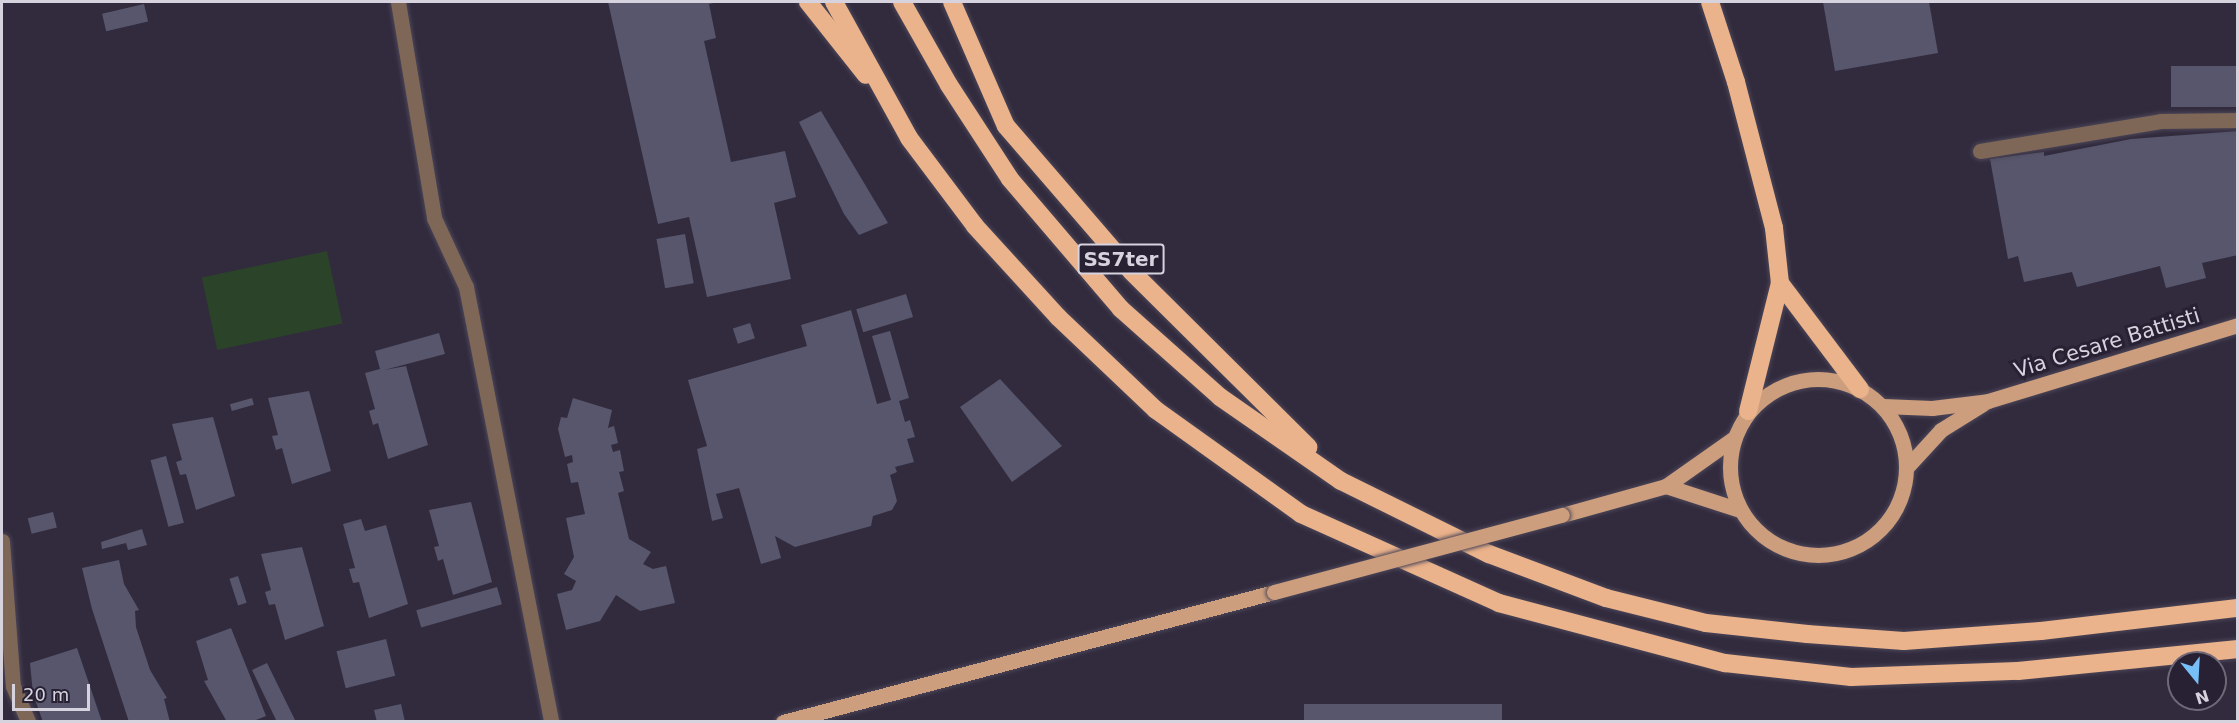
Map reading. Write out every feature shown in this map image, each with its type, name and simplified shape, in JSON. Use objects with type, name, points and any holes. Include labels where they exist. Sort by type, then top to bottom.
[{"type":"highway","points":[[808,2],[849,58],[882,92]]},
{"type":"highway","points":[[834,2],[909,138],[975,226],[1058,317],[1156,410],[1301,514],[1499,603],[1725,663],[1851,677],[2018,671],[2238,649]]},
{"type":"highway","points":[[902,2],[949,85],[1010,179],[1121,309],[1221,397],[1341,480],[1489,554],[1606,598],[1706,623],[1904,641],[2041,631],[2238,608]]},
{"type":"highway","name":"SS7ter","points":[[952,2],[1006,126],[1131,271],[1341,480]]},
{"type":"highway","points":[[1710,2],[1736,82],[1774,228],[1780,283],[1748,411]]},
{"type":"highway","points":[[1780,283],[1860,389]]},
{"type":"main road","name":"Via Cesare Battisti","points":[[1883,406],[1932,408],[1988,401],[2238,325]]},
{"type":"main road","points":[[1831,379],[1860,389],[1883,406],[1900,435],[1907,466],[1902,496],[1888,521],[1866,541],[1840,553],[1810,556],[1782,549],[1758,533],[1740,510],[1729,474],[1734,438],[1748,411],[1772,391],[1800,380],[1831,379]]},
{"type":"main road","name":"Via Cesare Battisti","points":[[1907,466],[1941,430],[1988,401]]},
{"type":"main road","points":[[783,722],[1666,486],[1734,438]]},
{"type":"main road","points":[[1666,486],[1740,510]]},
{"type":"street","points":[[398,2],[434,218],[466,286],[551,722]]},
{"type":"street","points":[[1980,151],[2161,121],[2238,120]]},
{"type":"street","points":[[2,541],[13,686],[28,722]]},
{"type":"green space","points":[[327,251],[342,323],[217,350],[202,278]]},
{"type":"building","points":[[608,2],[718,2],[709,4],[716,38],[704,41],[731,162],[785,151],[796,197],[774,203],[791,279],[707,297],[689,217],[658,224]]},
{"type":"building","points":[[1823,2],[1929,2],[1938,53],[1835,71]]},
{"type":"building","points":[[144,4],[148,22],[106,31],[102,14]]},
{"type":"building","points":[[2171,66],[2238,66],[2238,107],[2171,107]]},
{"type":"building","points":[[821,111],[888,223],[859,235],[844,214],[799,122]]},
{"type":"building","points":[[2238,131],[2238,255],[2202,263],[2206,278],[2166,288],[2160,266],[2077,287],[2072,272],[2024,282],[2018,256],[2008,259],[1990,159],[2044,152],[2044,156],[2131,139]]},
{"type":"building","points":[[685,234],[694,283],[665,288],[656,239]]},
{"type":"building","points":[[906,294],[913,317],[863,332],[856,309]]},
{"type":"building","points":[[851,310],[877,404],[891,400],[872,336],[890,331],[909,398],[899,401],[905,422],[910,420],[915,437],[907,439],[914,462],[895,467],[897,472],[890,475],[897,501],[892,510],[873,516],[871,526],[795,547],[775,536],[781,558],[761,564],[739,488],[716,494],[723,518],[712,521],[697,449],[707,446],[688,380],[807,346],[801,325]]},
{"type":"building","points":[[750,323],[755,338],[738,344],[733,329]]},
{"type":"building","points":[[439,333],[445,354],[384,370],[406,366],[428,445],[388,459],[378,423],[373,425],[369,411],[375,409],[365,373],[380,369],[375,351]]},
{"type":"building","points":[[1000,379],[1062,446],[1012,482],[960,407]]},
{"type":"building","points":[[309,391],[331,471],[292,484],[282,448],[276,450],[272,436],[278,435],[268,398]]},
{"type":"building","points":[[252,398],[254,405],[232,411],[230,404]]},
{"type":"building","points":[[573,398],[612,410],[608,428],[614,426],[618,443],[611,445],[613,452],[620,450],[624,471],[619,472],[624,491],[618,493],[629,539],[651,552],[643,564],[653,569],[666,566],[675,603],[640,611],[616,595],[600,621],[566,630],[557,594],[572,590],[576,581],[564,574],[574,557],[566,518],[585,514],[578,482],[571,483],[567,464],[573,462],[572,455],[565,457],[558,429],[561,417],[567,418]]},
{"type":"building","points":[[213,417],[235,496],[196,510],[186,474],[180,475],[176,462],[182,460],[172,424]]},
{"type":"building","points":[[166,456],[184,523],[168,527],[151,460]]},
{"type":"building","points":[[471,502],[492,582],[453,595],[443,559],[438,561],[434,547],[439,546],[429,510]]},
{"type":"building","points":[[53,512],[57,528],[32,534],[28,518]]},
{"type":"building","points":[[361,519],[365,531],[386,525],[408,604],[369,618],[359,582],[353,583],[349,569],[355,568],[343,524]]},
{"type":"building","points":[[142,529],[147,545],[128,550],[126,543],[102,549],[101,542]]},
{"type":"building","points":[[302,547],[324,626],[285,640],[275,604],[269,605],[265,592],[271,590],[261,554]]},
{"type":"building","points":[[119,560],[124,584],[139,610],[135,611],[136,627],[150,670],[167,698],[164,699],[170,722],[129,722],[92,609],[82,568]]},
{"type":"building","points":[[238,576],[247,603],[238,605],[229,579]]},
{"type":"building","points":[[497,587],[502,604],[421,627],[416,610]]},
{"type":"building","points":[[231,628],[266,716],[251,722],[227,722],[204,681],[208,680],[196,641]]},
{"type":"building","points":[[386,639],[395,676],[346,688],[337,651]]},
{"type":"building","points":[[77,648],[102,722],[43,722],[33,694],[30,663]]},
{"type":"building","points":[[267,663],[296,722],[277,722],[252,670]]},
{"type":"building","points":[[401,704],[405,722],[377,722],[374,710]]},
{"type":"building","points":[[1304,704],[1502,704],[1502,722],[1304,722]]}]
